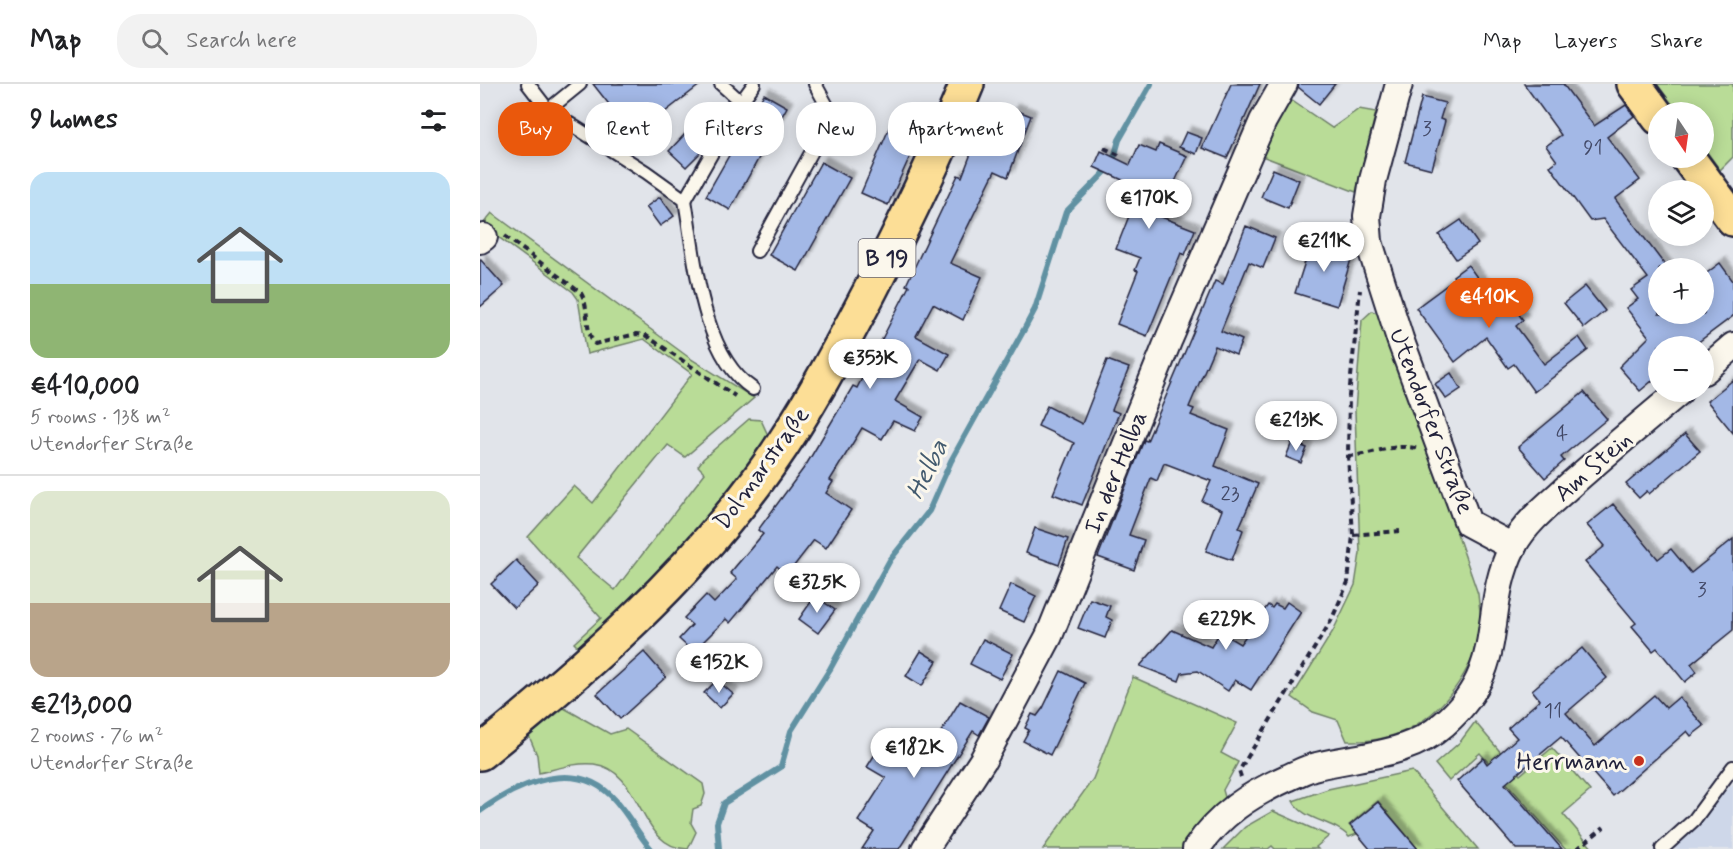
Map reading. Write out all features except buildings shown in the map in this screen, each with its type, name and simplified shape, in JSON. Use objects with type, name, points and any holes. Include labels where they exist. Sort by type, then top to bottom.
[{"type":"main road","name":"Dolmarstraße","points":[[480,753],[543,701],[640,613],[706,543],[769,465],[836,356],[909,215],[967,84]]},
{"type":"main road","points":[[1635,84],[1648,102]]},
{"type":"main road","points":[[1695,168],[1733,219]]},
{"type":"street","name":"In der Helba","points":[[925,849],[983,760],[1049,636],[1169,339],[1263,121],[1284,84]]},
{"type":"street","name":"Utendorfer Straße","points":[[1399,84],[1373,180],[1366,216],[1369,242],[1440,452],[1468,522],[1513,547]]},
{"type":"street","points":[[1714,362],[1733,346]]},
{"type":"street","name":"Am Stein","points":[[1513,547],[1537,515],[1667,402]]},
{"type":"street","points":[[1196,849],[1227,811],[1244,798],[1314,766],[1410,747],[1430,735],[1456,713],[1476,687],[1484,672],[1490,652],[1503,574],[1513,547]]},
{"type":"lane","points":[[528,84],[542,102]]},
{"type":"lane","points":[[558,102],[580,84]]},
{"type":"lane","points":[[720,84],[741,102],[754,84]]},
{"type":"lane","points":[[758,251],[832,115],[815,84]]},
{"type":"lane","points":[[573,126],[646,172],[685,200]]},
{"type":"lane","points":[[710,156],[685,200],[707,318],[715,344],[732,371],[753,389]]},
{"type":"lane","points":[[1662,849],[1694,820],[1733,767]]},
{"type":"path","points":[[1104,148],[1123,158]]},
{"type":"path","points":[[482,238],[495,232],[502,234],[581,292],[587,306],[590,337],[595,344],[636,334],[645,335],[743,401]]},
{"type":"path","points":[[1244,798],[1239,771],[1331,621],[1348,582],[1353,535],[1348,456],[1349,396],[1361,284]]},
{"type":"path","points":[[1348,456],[1376,453],[1393,447],[1440,452]]},
{"type":"path","points":[[1353,535],[1400,531]]},
{"type":"path","points":[[1577,849],[1604,827]]},
{"type":"shaded area","points":[[1733,784],[1733,849],[1663,849]]},
{"type":"green space","points":[[1657,84],[1733,84],[1733,157],[1720,170],[1714,162],[1714,102],[1670,102]]},
{"type":"green space","points":[[1288,98],[1332,128],[1359,109],[1376,112],[1356,192],[1262,156]]},
{"type":"green space","points":[[492,213],[691,359],[754,398],[685,457],[668,445],[576,558],[615,590],[705,473],[698,466],[703,459],[749,419],[761,420],[771,442],[696,538],[581,650],[574,643],[601,618],[528,537],[574,486],[593,503],[692,374],[644,339],[587,354],[578,299],[573,292],[482,225]]},
{"type":"green space","points":[[1372,311],[1379,314],[1394,350],[1478,594],[1481,633],[1478,645],[1464,674],[1454,690],[1430,716],[1400,733],[1384,738],[1347,741],[1338,720],[1313,712],[1292,697],[1333,631],[1355,585],[1360,553],[1355,411],[1362,320]]},
{"type":"green space","points":[[1133,677],[1237,723],[1221,753],[1238,762],[1223,790],[1225,797],[1182,849],[1043,849],[1093,779]]},
{"type":"green space","points":[[564,708],[610,734],[626,729],[703,784],[705,794],[701,806],[693,809],[691,823],[696,832],[688,849],[672,846],[659,837],[623,780],[610,770],[594,764],[580,764],[539,773],[537,755],[529,736]]},
{"type":"green space","points":[[1475,722],[1520,775],[1552,748],[1590,791],[1563,814],[1593,849],[1565,849],[1480,753],[1449,781],[1435,764],[1460,742]]},
{"type":"green space","points":[[1412,771],[1478,849],[1418,849],[1378,801],[1349,825],[1357,834],[1349,837],[1336,827],[1311,817],[1297,807],[1293,801],[1328,789]]},
{"type":"green space","points":[[1273,811],[1329,836],[1316,847],[1318,849],[1275,849],[1272,846],[1268,849],[1223,849],[1245,827]]},
{"type":"waterway","name":"Helba","points":[[719,849],[717,823],[724,803],[781,767],[791,731],[830,669],[890,560],[929,511],[951,461],[1035,309],[1066,212],[1112,165],[1119,140],[1151,84]]},
{"type":"waterway","name":"Helba","points":[[480,811],[512,791],[530,784],[567,777],[584,780],[601,787],[616,801],[651,849]]},
{"type":"place","name":"Herrmann","points":[[1639,761]]}]
